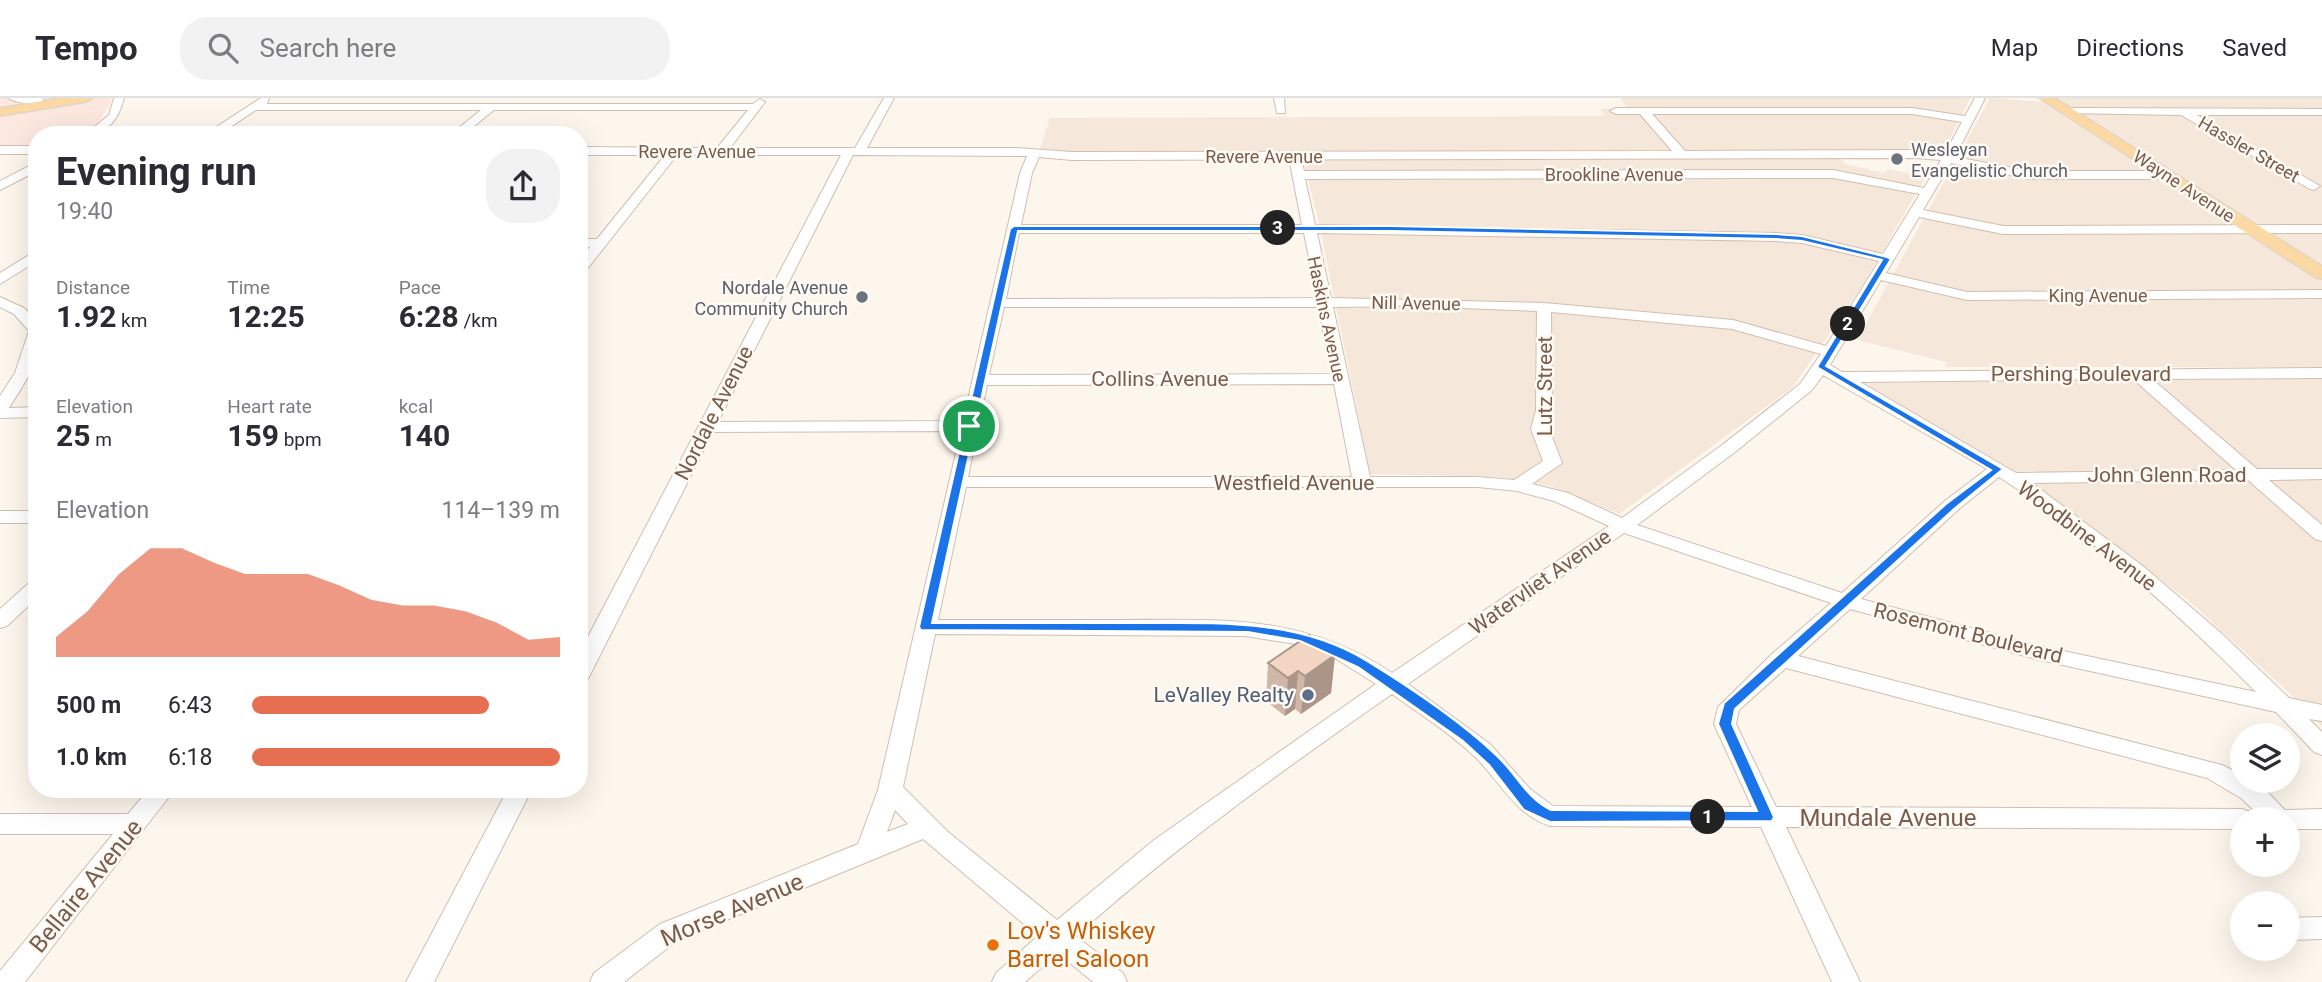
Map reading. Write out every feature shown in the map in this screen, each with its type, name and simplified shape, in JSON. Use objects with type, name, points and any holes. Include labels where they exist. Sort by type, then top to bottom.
[{"type":"main road","points":[[0,118],[15,104],[86,98]]},
{"type":"main road","name":"Wayne Avenue","points":[[2046,98],[2322,274]]},
{"type":"main road","points":[[0,112],[15,104],[41,99]]},
{"type":"street","points":[[102,126],[114,116],[119,98]]},
{"type":"street","points":[[224,126],[269,98]]},
{"type":"street","points":[[468,126],[501,98]]},
{"type":"street","name":"Nordale Avenue","points":[[588,658],[854,151],[889,98]]},
{"type":"street","points":[[1279,98],[1281,111]]},
{"type":"street","name":"Watervliet Avenue","points":[[1006,982],[1162,847],[1391,684],[1685,481],[1806,387],[1826,360],[1916,212],[1980,98]]},
{"type":"street","points":[[2204,98],[2229,111]]},
{"type":"street","points":[[254,107],[760,103]]},
{"type":"street","points":[[722,151],[760,103]]},
{"type":"street","points":[[1616,111],[1912,111],[1969,120]]},
{"type":"street","points":[[2068,111],[2322,112]]},
{"type":"street","name":"Hassler Street","points":[[2183,111],[2314,186]]},
{"type":"street","points":[[1644,112],[1682,155]]},
{"type":"street","points":[[2295,112],[2322,125]]},
{"type":"street","points":[[0,150],[28,150]]},
{"type":"street","name":"Revere Avenue","points":[[588,151],[854,151],[1036,153],[1072,156],[1729,155],[1948,158],[2029,175],[2166,174]]},
{"type":"street","points":[[588,259],[674,151]]},
{"type":"street","points":[[868,851],[890,790],[1026,173],[1030,160],[1036,153]]},
{"type":"street","points":[[1443,155],[1453,175]]},
{"type":"street","points":[[1586,155],[1598,174]]},
{"type":"street","points":[[1729,155],[1746,174]]},
{"type":"street","name":"Haskins Avenue","points":[[1294,156],[1362,482]]},
{"type":"street","points":[[0,186],[28,171]]},
{"type":"street","name":"Brookline Avenue","points":[[1299,175],[1842,174],[1927,192]]},
{"type":"street","points":[[1916,212],[2003,230],[2322,229]]},
{"type":"street","name":"King Avenue","points":[[1014,229],[1308,228],[1793,237],[1967,296],[2322,294]]},
{"type":"street","points":[[588,243],[601,243]]},
{"type":"street","points":[[0,280],[28,262]]},
{"type":"street","points":[[0,301],[19,311],[28,321]]},
{"type":"street","name":"Nill Avenue","points":[[998,303],[1324,302],[1544,307],[1733,325],[1826,360]]},
{"type":"street","name":"Lutz Street","points":[[1517,486],[1553,463],[1540,429],[1545,387],[1544,307]]},
{"type":"street","name":"Woodbine Avenue","points":[[1826,360],[1840,377],[2004,473],[2151,583],[2216,641],[2322,746]]},
{"type":"street","points":[[28,363],[0,411],[28,412]]},
{"type":"street","name":"Pershing Boulevard","points":[[1840,377],[2322,373]]},
{"type":"street","points":[[2136,374],[2322,535]]},
{"type":"street","name":"Collins Avenue","points":[[981,380],[1339,379]]},
{"type":"street","points":[[708,427],[969,426]]},
{"type":"street","points":[[1846,982],[1725,724],[1725,714],[1729,707],[1780,659],[1950,506],[2004,473]]},
{"type":"street","name":"John Glenn Road","points":[[2004,473],[2322,474]]},
{"type":"street","name":"Westfield Avenue","points":[[958,482],[1478,482],[1517,486],[1585,506],[1620,526]]},
{"type":"street","points":[[0,517],[28,517]]},
{"type":"street","name":"Rosemont Boulevard","points":[[1620,526],[1844,601],[2040,653],[2322,713]]},
{"type":"street","points":[[0,621],[28,595]]},
{"type":"street","name":"Mundale Avenue","points":[[925,627],[1248,628],[1320,643],[1363,664],[1468,737],[1494,761],[1530,806],[1550,816],[2230,819]]},
{"type":"street","points":[[1780,659],[2214,771],[2250,791],[2266,807]]},
{"type":"street","points":[[890,790],[926,827],[1114,982]]},
{"type":"street","name":"Bellaire Avenue","points":[[8,982],[156,798]]},
{"type":"street","points":[[420,982],[515,798]]},
{"type":"street","points":[[2300,819],[2322,819]]},
{"type":"street","points":[[0,824],[136,824]]},
{"type":"street","name":"Morse Avenue","points":[[604,982],[669,932],[926,827]]},
{"type":"street","points":[[2300,929],[2322,928]]},
{"type":"shaded area","points":[[0,98],[111,98],[110,104],[94,126],[28,126],[28,146],[0,146]]},
{"type":"shaded area","points":[[1621,98],[1970,98],[1943,152],[1062,152],[1040,149],[1050,118],[1605,116],[1600,109],[1627,108]]},
{"type":"shaded area","points":[[1990,98],[2045,102],[2322,279],[2322,367],[1945,367],[1946,362],[1857,340]]},
{"type":"shaded area","points":[[2047,98],[2322,98],[2322,277]]},
{"type":"shaded area","points":[[1839,158],[1845,164],[1884,173],[1888,169],[1926,177],[1863,284],[1793,387],[1619,514],[1550,486],[1502,477],[1370,474],[1319,223],[1303,159]]},
{"type":"shaded area","points":[[2322,378],[2322,727],[2284,688],[2188,600],[2031,482],[1862,383]]},
{"type":"building","points":[[1309,635],[1335,655],[1305,676],[1298,671],[1288,678],[1268,663]]},
{"type":"place","name":"Wesleyan Evangelistic Church","points":[[1897,159]]},
{"type":"place","name":"Nordale Avenue Community Church","points":[[862,297]]},
{"type":"place","name":"LeValley Realty","points":[[1308,695]]},
{"type":"place","name":"Lov's Whiskey Barrel Saloon","points":[[993,945]]},
{"type":"route","points":[[1014,229],[1391,229],[1793,237],[1887,259],[1821,367],[1998,469],[1950,506],[1729,707],[1725,714],[1725,724],[1767,817],[1550,816],[1530,806],[1494,761],[1468,737],[1363,664],[1302,637],[1248,628],[925,627],[969,426],[1014,229]]}]
